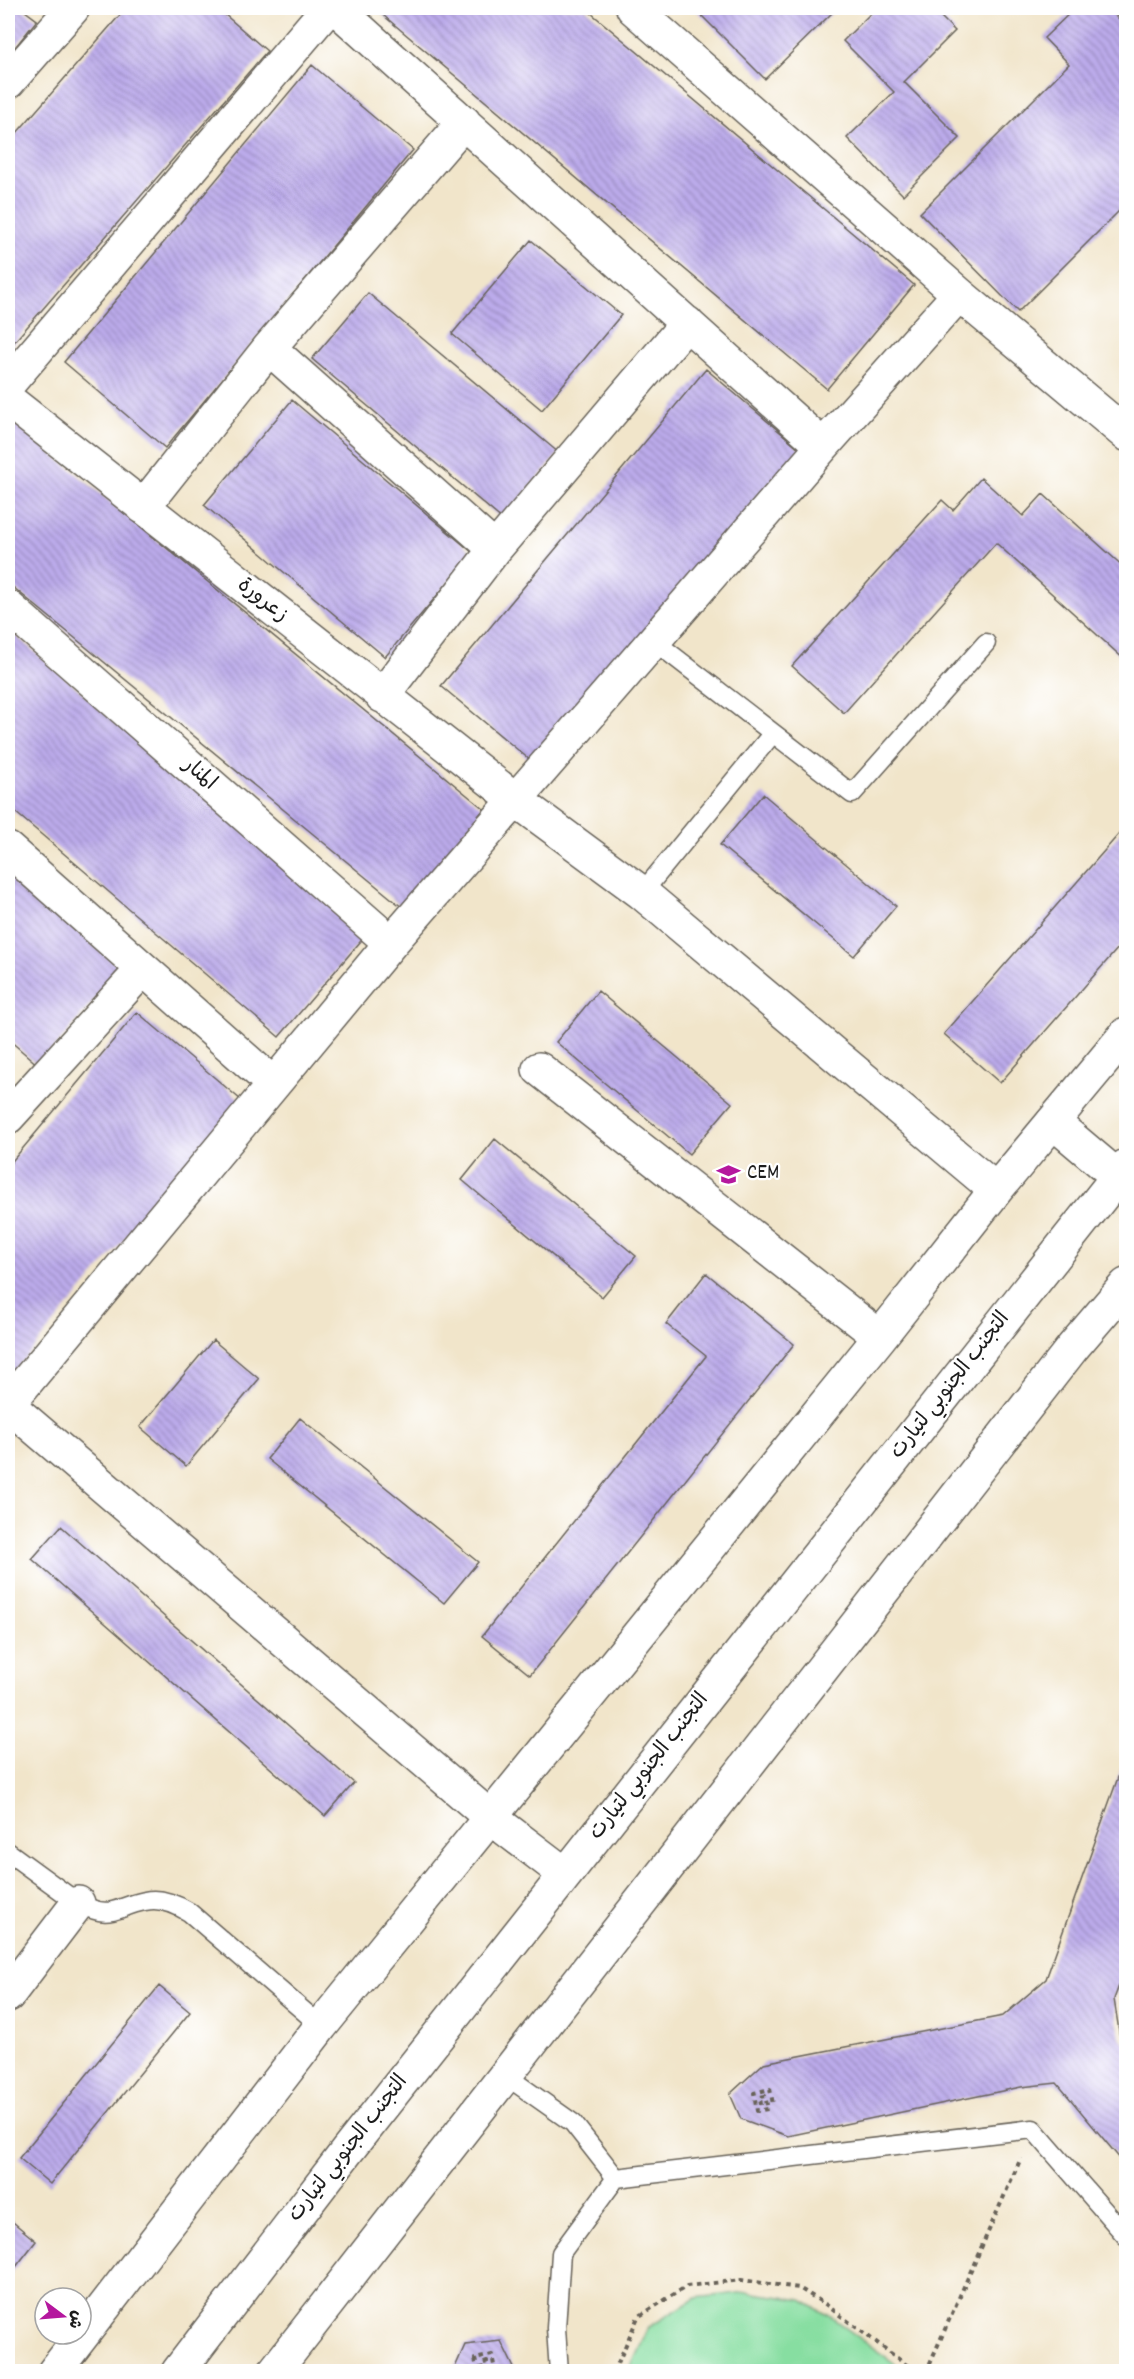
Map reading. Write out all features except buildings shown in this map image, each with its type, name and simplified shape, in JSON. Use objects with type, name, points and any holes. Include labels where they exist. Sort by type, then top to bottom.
[{"type":"main road","points":[[8,384],[328,8]]},
{"type":"main road","points":[[336,8],[823,446]]},
{"type":"main road","points":[[633,8],[959,294],[1126,434]]},
{"type":"main road","points":[[8,82],[69,9]]},
{"type":"main road","points":[[143,507],[269,348],[464,122]]},
{"type":"main road","points":[[565,1874],[490,1817],[8,1405],[272,1083],[391,943],[823,446],[959,294]]},
{"type":"main road","points":[[382,696],[495,549],[687,323]]},
{"type":"main road","points":[[269,348],[495,549]]},
{"type":"main road","name":"زعرورة","points":[[8,400],[382,696],[516,800],[642,893],[996,1190]]},
{"type":"main road","name":"المنار","points":[[8,607],[391,943]]},
{"type":"main road","points":[[8,849],[272,1083]]},
{"type":"main road","points":[[15,1096],[143,969]]},
{"type":"main road","points":[[54,2372],[321,2026],[880,1337],[996,1190],[1126,1034]]},
{"type":"main road","points":[[539,1069],[880,1337]]},
{"type":"main road","points":[[1053,1122],[1122,1171]]},
{"type":"main road","name":"التجنب الجنوبي لتيارت","points":[[178,2372],[346,2151],[1122,1171]]},
{"type":"main road","points":[[274,2372],[1073,1347],[1126,1285]]},
{"type":"main road","points":[[8,1995],[78,1903]]},
{"type":"lane","points":[[654,641],[852,794],[986,643]]},
{"type":"lane","points":[[642,893],[773,733]]},
{"type":"lane","points":[[8,1852],[78,1903],[91,1909],[104,1912],[117,1911],[145,1901],[161,1900],[176,1904],[189,1912],[321,2026]]},
{"type":"lane","points":[[505,2075],[573,2123],[616,2178]]},
{"type":"lane","points":[[559,2372],[556,2328],[561,2253],[616,2178],[1033,2129],[1126,2236]]},
{"type":"path","points":[[761,2105],[759,2097],[765,2096],[768,2109],[758,2111],[753,2093],[770,2089],[774,2104]]},
{"type":"path","points":[[926,2372],[1033,2129]]},
{"type":"path","points":[[614,2372],[638,2317],[687,2286],[741,2280],[799,2288],[825,2304],[916,2372]]},
{"type":"path","points":[[480,2371],[475,2359],[492,2355],[495,2370]]},
{"type":"path","points":[[480,2371],[481,2364],[487,2362],[489,2372]]},
{"type":"green space","points":[[747,2292],[802,2300],[828,2315],[905,2371],[629,2371],[649,2327],[696,2298]]},
{"type":"place","name":"CEM","points":[[729,1174]]}]
